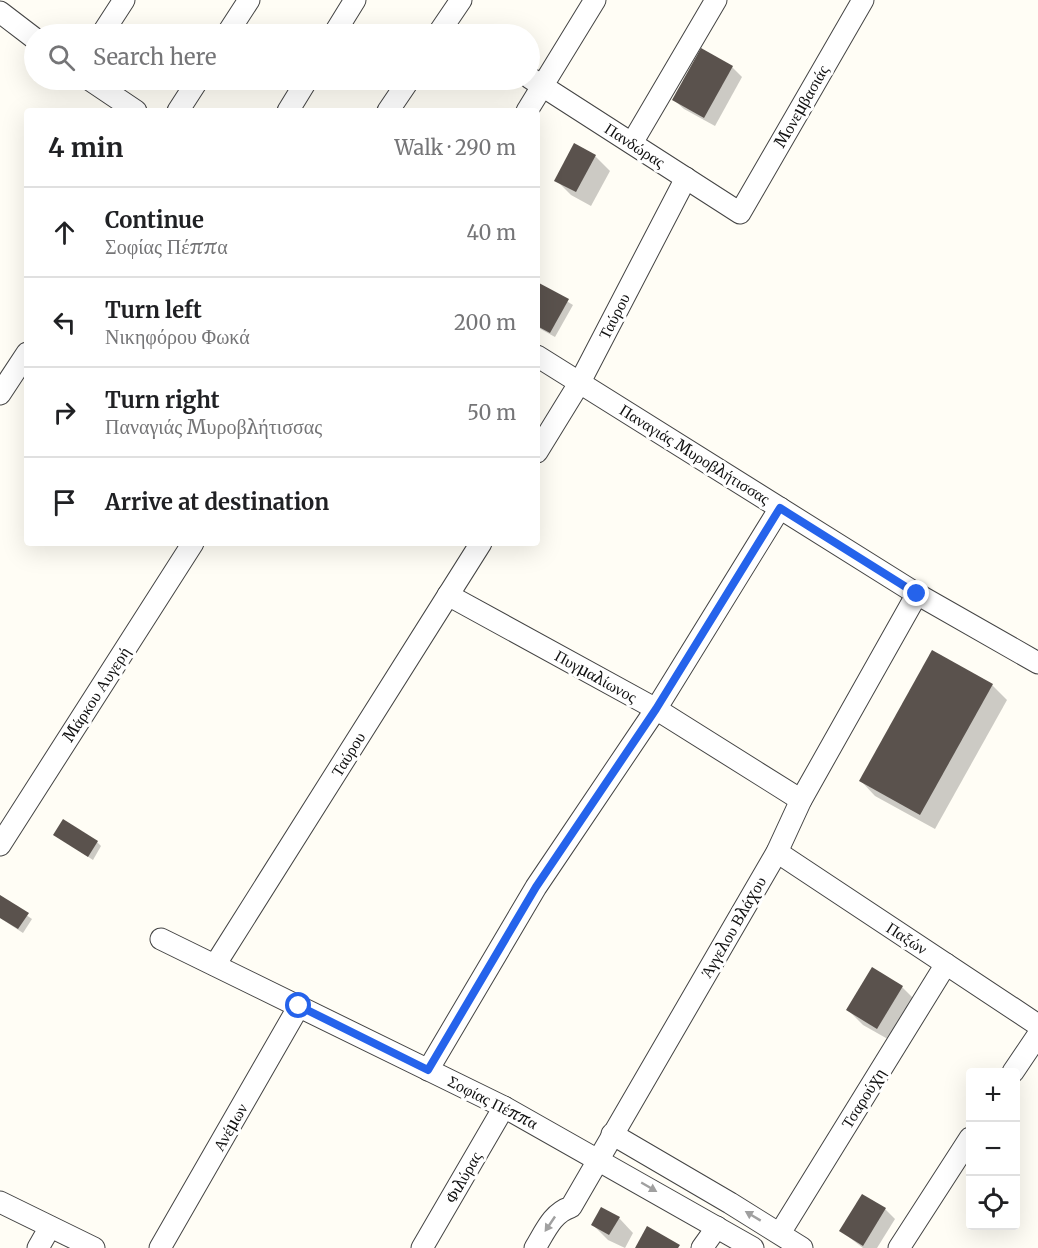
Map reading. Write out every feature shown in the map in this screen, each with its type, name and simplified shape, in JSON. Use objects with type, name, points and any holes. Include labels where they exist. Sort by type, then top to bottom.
[{"type":"street","points":[[108,24],[124,0]]},
{"type":"street","points":[[233,24],[249,0]]},
{"type":"street","points":[[340,24],[355,0]]},
{"type":"street","points":[[451,24],[461,0]]},
{"type":"street","points":[[540,76],[595,0]]},
{"type":"street","points":[[632,143],[716,0]]},
{"type":"street","name":"Μονεμβασιάς","points":[[740,213],[863,0]]},
{"type":"street","points":[[0,12],[24,30]]},
{"type":"street","name":"Πανδώρας","points":[[540,85],[740,213]]},
{"type":"street","points":[[105,90],[132,108]]},
{"type":"street","points":[[180,108],[192,90]]},
{"type":"street","points":[[290,108],[301,90]]},
{"type":"street","points":[[390,108],[402,90]]},
{"type":"street","points":[[528,108],[534,90]]},
{"type":"street","name":"Ταύρου","points":[[540,447],[580,382],[686,178]]},
{"type":"street","points":[[0,394],[24,358]]},
{"type":"street","name":"Παναγιάς Μυροβλήτισσας","points":[[540,358],[917,594],[1038,663]]},
{"type":"street","points":[[428,1070],[536,887],[656,709],[780,508]]},
{"type":"street","name":"Μάρκου Αυγερή","points":[[0,845],[191,546]]},
{"type":"street","name":"Ταύρου","points":[[215,965],[479,546]]},
{"type":"street","name":"Άγγελου Βλάχου","points":[[535,1248],[553,1218],[561,1210],[571,1207],[777,852],[801,800],[917,594]]},
{"type":"street","name":"Πυγμαλίωνος","points":[[448,595],[656,709],[801,800]]},
{"type":"street","name":"Παξών","points":[[777,852],[1038,1025]]},
{"type":"street","name":"Σοφίας Πέππα","points":[[161,939],[504,1107],[598,1158],[753,1248]]},
{"type":"street","name":"Τσαρούχη","points":[[780,1233],[946,964]]},
{"type":"street","name":"Ανέμων","points":[[160,1248],[299,1006]]},
{"type":"street","points":[[1017,1068],[1038,1035]]},
{"type":"street","name":"Φιλύρας","points":[[422,1248],[504,1107]]},
{"type":"street","points":[[612,1134],[802,1248]]},
{"type":"street","points":[[899,1248],[966,1144]]},
{"type":"street","points":[[0,1202],[94,1248]]},
{"type":"street","points":[[38,1248],[50,1227]]},
{"type":"street","points":[[702,1248],[717,1227]]},
{"type":"building","points":[[701,48],[733,66],[704,118],[672,100]]},
{"type":"building","points":[[574,143],[596,155],[576,192],[554,181]]},
{"type":"building","points":[[540,284],[569,299],[550,333],[540,328]]},
{"type":"building","points":[[932,650],[993,684],[920,815],[859,781]]},
{"type":"building","points":[[63,819],[98,841],[88,857],[53,835]]},
{"type":"building","points":[[0,895],[29,913],[18,929],[0,918]]},
{"type":"building","points":[[872,967],[903,986],[877,1029],[846,1010]]},
{"type":"building","points":[[862,1194],[886,1208],[863,1246],[839,1231]]},
{"type":"building","points":[[601,1207],[620,1217],[609,1235],[591,1225]]},
{"type":"building","points":[[647,1226],[680,1245],[678,1248],[635,1248]]},
{"type":"route","points":[[299,1006],[428,1070],[536,887],[656,709],[780,508],[917,594]]}]
